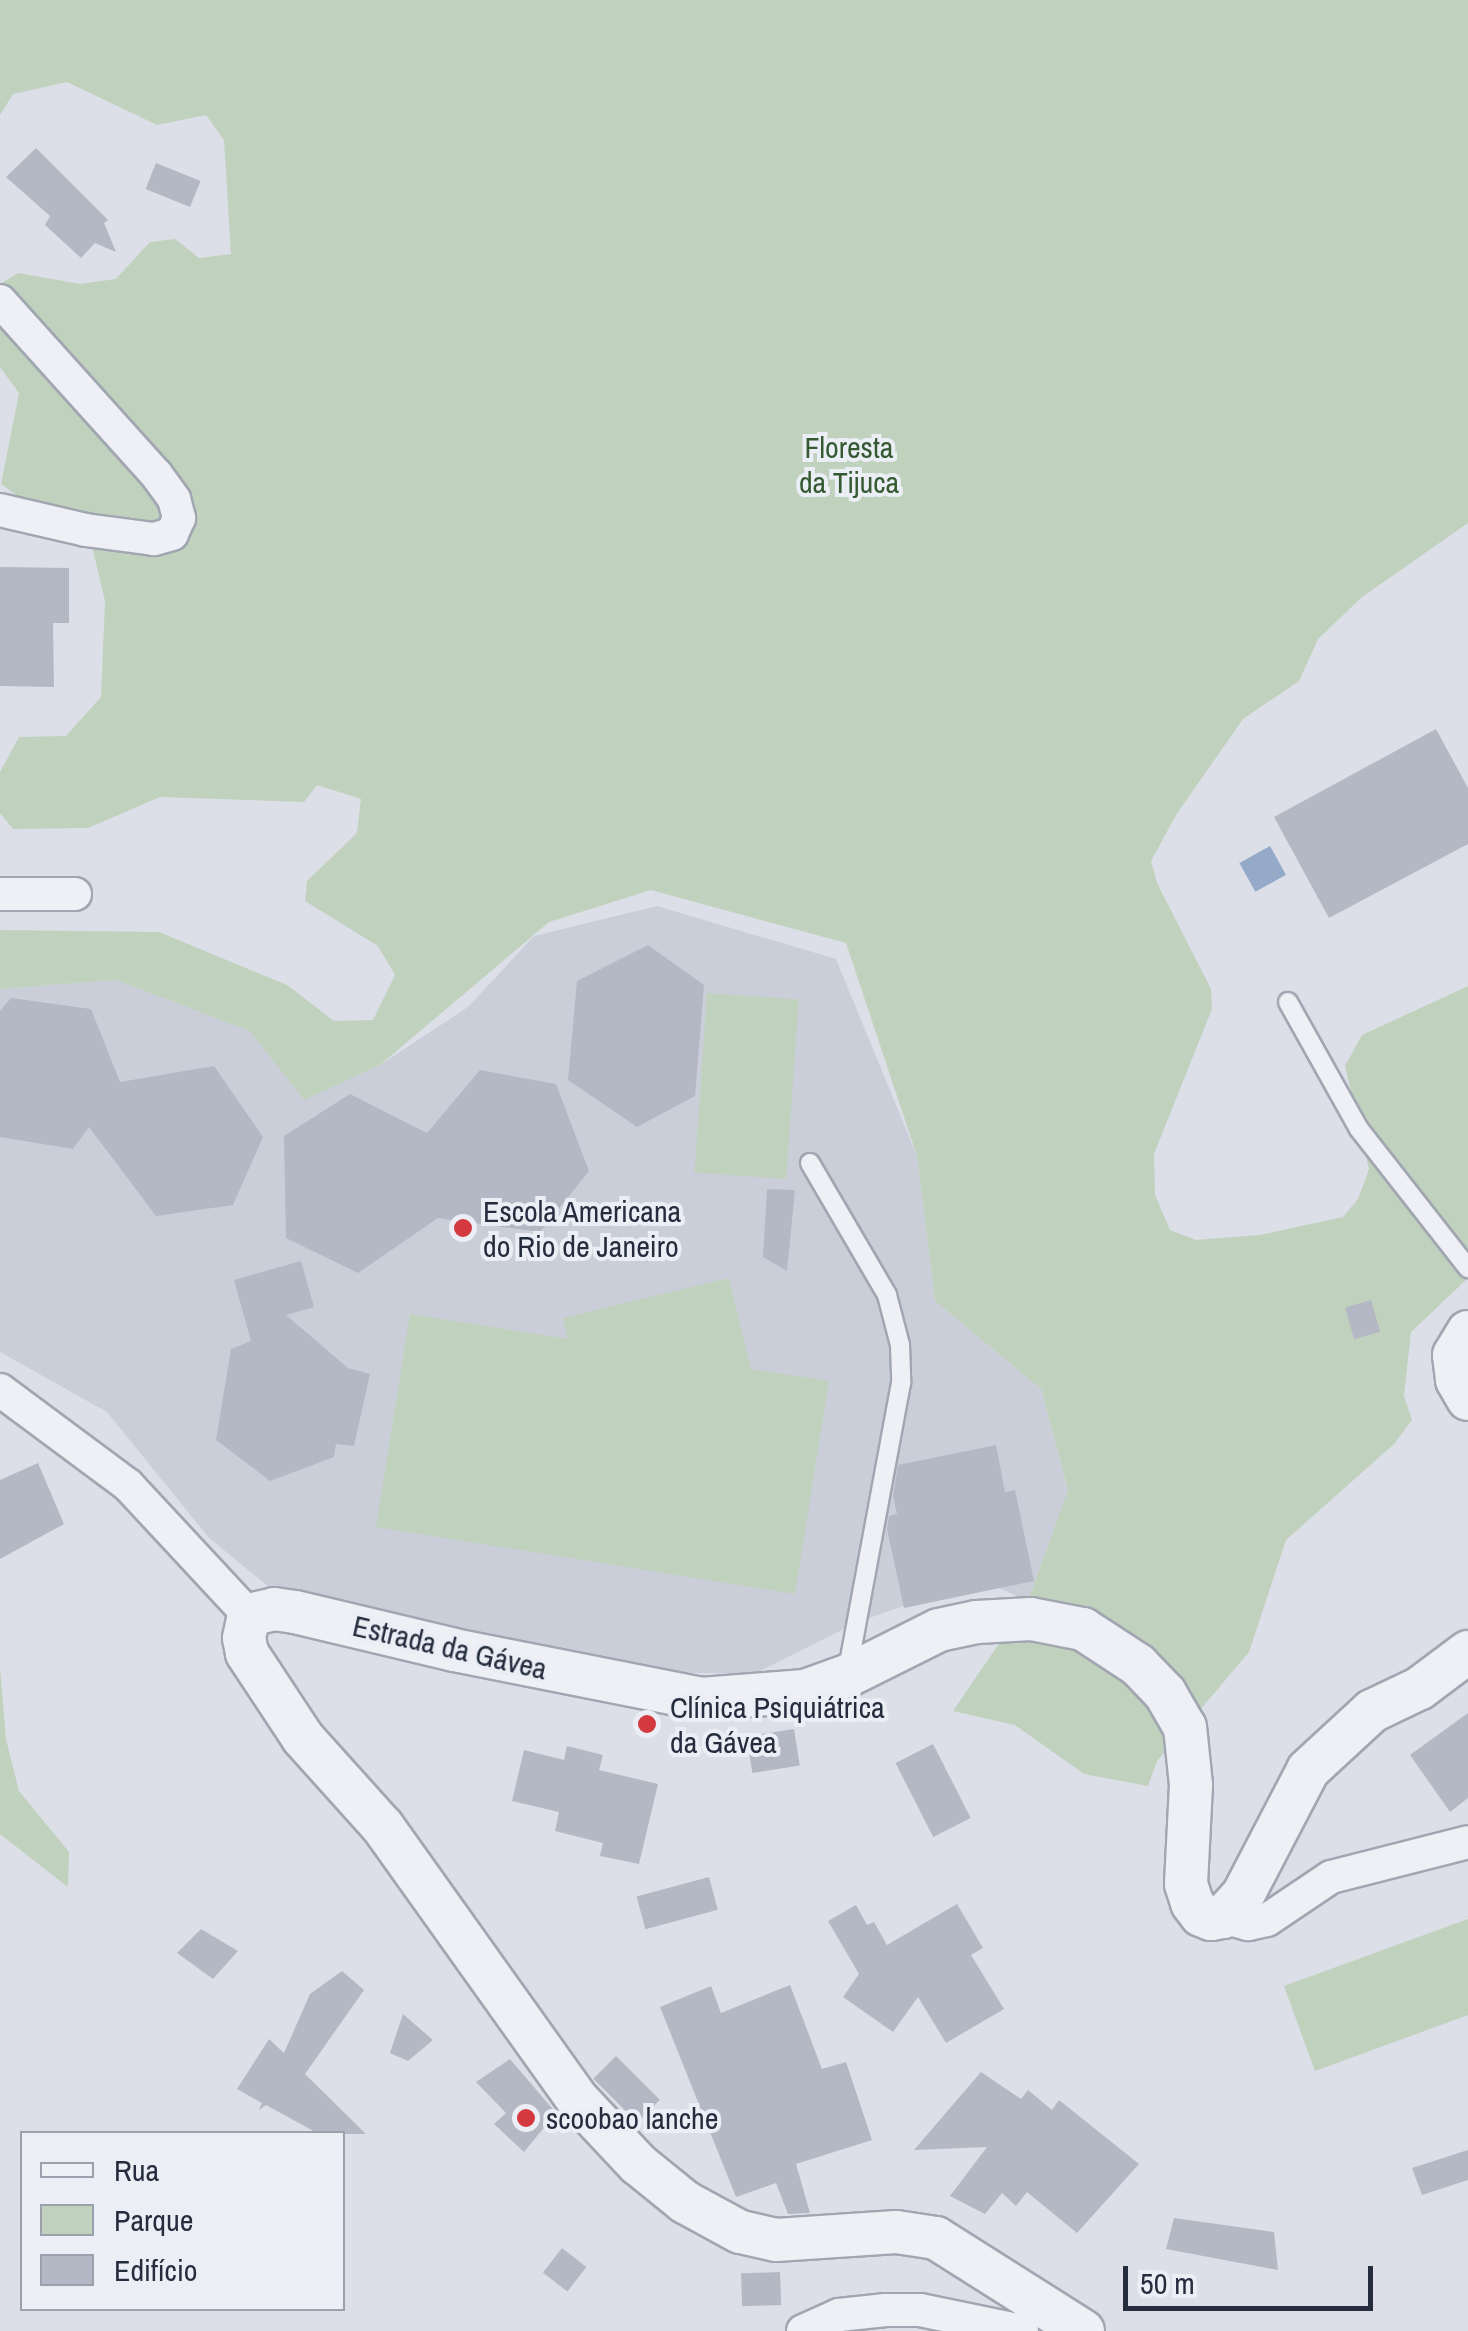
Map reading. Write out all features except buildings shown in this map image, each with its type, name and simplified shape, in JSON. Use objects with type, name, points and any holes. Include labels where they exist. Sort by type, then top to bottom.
[{"type":"street","points":[[0,301],[156,474],[174,499],[179,518],[172,534],[154,538],[86,530],[0,510]]},
{"type":"street","points":[[0,894],[75,894]]},
{"type":"street","points":[[1468,1332],[1454,1356],[1456,1380],[1468,1399]]},
{"type":"street","points":[[0,1390],[128,1484],[250,1615],[244,1638],[247,1653],[303,1738],[383,1827],[577,2099],[638,2164],[685,2202],[740,2232],[776,2240],[896,2232],[936,2238],[1082,2331]]},
{"type":"street","name":"Estrada da Gávea","points":[[250,1615],[274,1608],[701,1699],[805,1690],[848,1676],[939,1630],[1032,1619],[1083,1629],[1138,1664],[1165,1693],[1185,1727],[1192,1785],[1184,1856],[1192,1903],[1201,1916],[1223,1917]]},
{"type":"street","points":[[1468,1652],[1420,1688],[1372,1711],[1308,1770],[1243,1896],[1223,1917],[1248,1924],[1267,1920],[1332,1877],[1468,1842]]},
{"type":"street","points":[[804,2331],[839,2315],[886,2310],[920,2310],[1022,2331]]},
{"type":"street","points":[[1070,2331],[1082,2331]]},
{"type":"lane","points":[[1288,1002],[1359,1129],[1468,1268]]},
{"type":"lane","points":[[810,1163],[888,1295],[900,1345],[901,1383],[848,1676]]},
{"type":"shaded area","name":"Escola Americana do Rio de Janeiro","points":[[657,906],[836,959],[917,1156],[935,1301],[1041,1389],[1068,1491],[1028,1601],[979,1579],[858,1622],[754,1674],[652,1672],[269,1587],[209,1538],[107,1412],[0,1352],[0,989],[116,980],[250,1031],[305,1099],[380,1065],[468,1007],[534,936]]},
{"type":"green space","name":"Floresta da Tijuca","points":[[0,0],[1468,0],[1468,523],[1362,597],[1318,639],[1299,681],[1243,719],[1176,815],[1151,861],[1157,883],[1211,989],[1212,1009],[1154,1154],[1155,1195],[1170,1230],[1196,1240],[1260,1235],[1343,1217],[1358,1199],[1369,1169],[1345,1066],[1362,1035],[1468,986],[1468,1278],[1411,1332],[1404,1396],[1412,1420],[1394,1444],[1286,1540],[1249,1652],[1157,1761],[1148,1786],[1084,1774],[1015,1725],[953,1711],[1028,1601],[1068,1490],[1041,1389],[935,1301],[917,1156],[846,943],[651,890],[549,922],[380,1065],[304,1100],[250,1031],[116,980],[0,989],[0,930],[159,932],[287,985],[334,1021],[373,1020],[395,975],[378,946],[305,901],[307,881],[357,833],[361,799],[317,785],[304,802],[160,797],[88,828],[13,829],[0,813],[0,772],[19,737],[66,736],[101,697],[105,601],[93,550],[1,484],[19,393],[0,367],[0,284],[18,273],[80,284],[116,279],[150,242],[175,239],[199,258],[231,254],[224,140],[206,115],[157,125],[67,82],[13,94],[0,115]]},
{"type":"green space","points":[[707,993],[799,999],[786,1179],[694,1173]]},
{"type":"green space","points":[[729,1278],[751,1369],[829,1381],[795,1594],[376,1527],[410,1314],[568,1339],[563,1318]]},
{"type":"green space","points":[[0,1667],[6,1739],[19,1791],[69,1852],[68,1887],[0,1834]]},
{"type":"green space","points":[[1468,1919],[1468,2015],[1315,2071],[1284,1986]]},
{"type":"water","points":[[1270,846],[1286,875],[1255,892],[1239,863]]},
{"type":"place","name":"Escola Americana do Rio de Janeiro","points":[[463,1228]]},
{"type":"place","name":"Clínica Psiquiátrica da Gávea","points":[[647,1724]]},
{"type":"place","name":"scoobao lanche","points":[[526,2118]]}]
